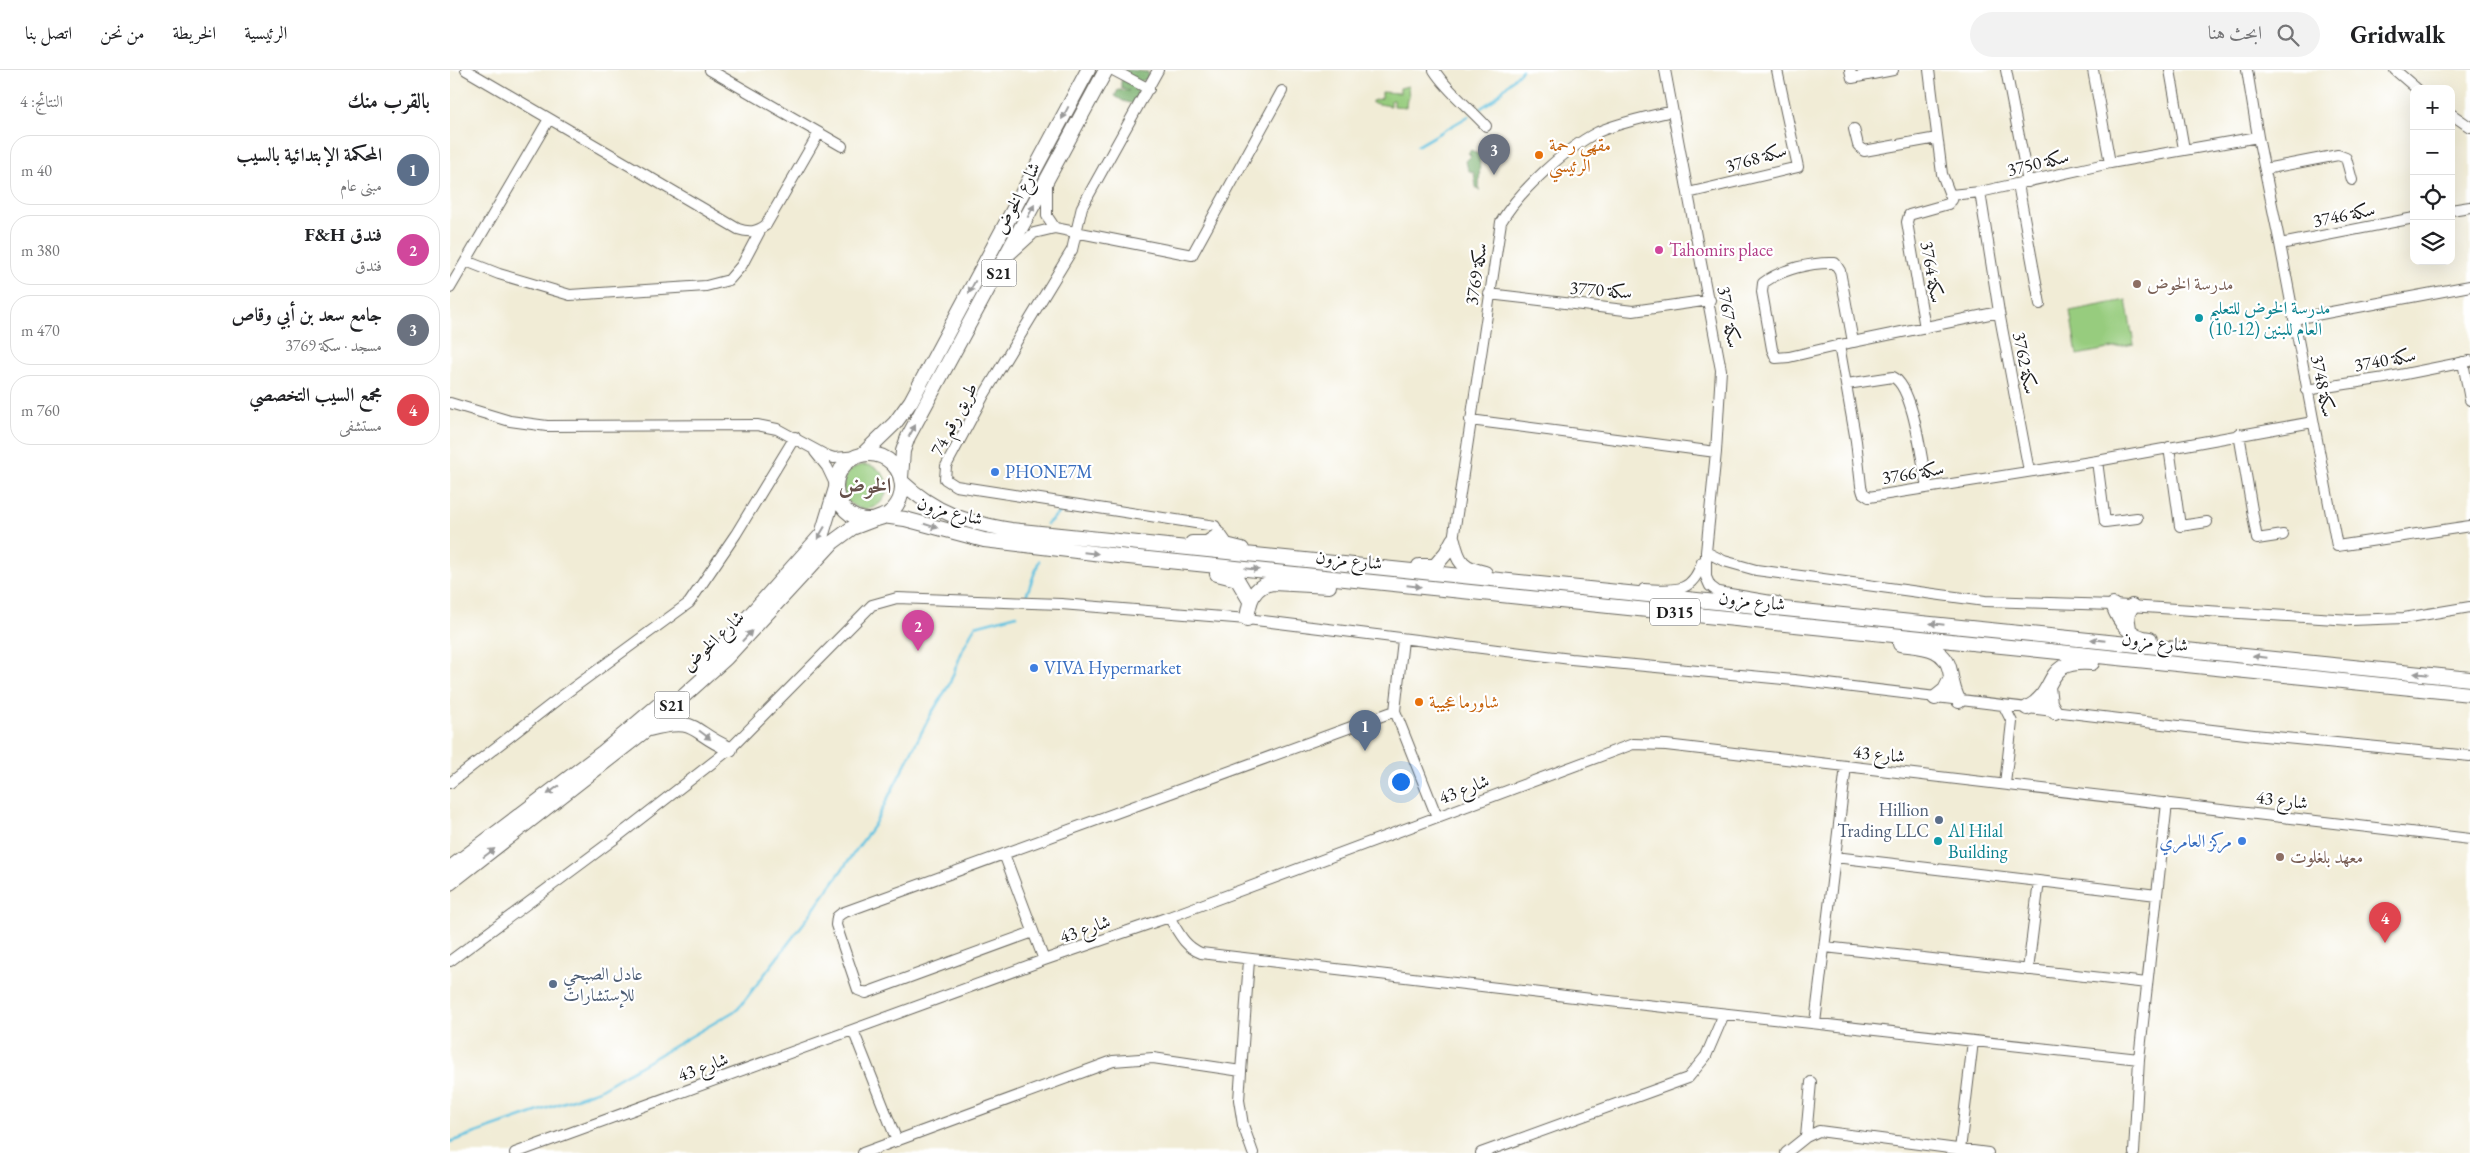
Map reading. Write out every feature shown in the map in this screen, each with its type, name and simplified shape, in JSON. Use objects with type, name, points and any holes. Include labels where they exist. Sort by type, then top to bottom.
[{"type":"main road","name":"شارع الخوض","points":[[861,455],[895,423],[911,401],[1088,70]]},
{"type":"main road","name":"شارع الخوض","points":[[901,479],[903,450],[908,438],[1106,70]]},
{"type":"main road","points":[[861,455],[882,457],[890,462],[901,479]]},
{"type":"main road","name":"S21","points":[[836,487],[843,467],[861,455]]},
{"type":"main road","name":"S21","points":[[882,517],[892,510],[898,502],[902,491],[901,479]]},
{"type":"main road","name":"شارع مزون","points":[[901,479],[917,496],[936,508],[973,523],[1011,530],[2470,679]]},
{"type":"main road","name":"شارع الخوض","points":[[450,868],[603,752],[704,668],[822,534],[836,487]]},
{"type":"main road","points":[[836,487],[841,502],[851,514],[860,518],[882,517]]},
{"type":"main road","name":"شارع الخوض","points":[[450,883],[646,730],[726,658],[833,542],[852,528],[882,517]]},
{"type":"main road","name":"شارع مزون","points":[[882,517],[905,519],[984,540],[1119,556],[2470,694]]},
{"type":"main road","points":[[1152,545],[1170,542],[1207,544],[1219,535],[1226,545],[1234,548],[1328,562],[1434,566],[1446,554],[1453,540]]},
{"type":"main road","points":[[1453,540],[1457,557],[1462,564],[1472,570],[1542,585]]},
{"type":"main road","points":[[1119,556],[1142,565],[1232,576],[1241,583],[1250,601]]},
{"type":"main road","points":[[1247,619],[1250,601],[1261,587],[1273,583],[1365,588],[1392,583]]},
{"type":"main road","points":[[2113,605],[2119,618],[2141,638],[2194,643],[2224,653]]},
{"type":"main road","points":[[2129,629],[2127,615],[2132,606]]},
{"type":"main road","points":[[1807,625],[1824,634],[1932,648],[1945,658],[1959,701]]},
{"type":"main road","points":[[2027,708],[2039,700],[2058,670],[2075,662],[2150,668],[2180,664]]},
{"type":"main road","points":[[1935,698],[1945,690],[1951,678]]},
{"type":"main road","points":[[2048,687],[2049,698],[2055,712]]},
{"type":"main road","points":[[646,730],[674,722],[684,723],[694,726],[711,739],[730,749]]},
{"type":"street","points":[[466,70],[738,230],[747,232],[761,229]]},
{"type":"street","points":[[710,70],[842,146]]},
{"type":"street","points":[[1113,70],[1149,89]]},
{"type":"street","name":"طريق رقم 74","points":[[1158,70],[1082,206],[1078,232],[1072,250],[984,395],[946,466],[945,479],[956,486],[1215,526],[1219,535]]},
{"type":"street","points":[[1434,70],[1447,89],[1486,126]]},
{"type":"street","name":"سكة 3767","points":[[1665,70],[1710,300],[1721,370],[1716,452],[1706,552]]},
{"type":"street","name":"سكة 3768","points":[[1688,193],[1798,167],[1777,70]]},
{"type":"street","points":[[1851,74],[1893,70]]},
{"type":"street","points":[[1929,70],[1944,181],[1951,195]]},
{"type":"street","points":[[2006,70],[2040,304]]},
{"type":"street","points":[[2093,70],[2110,163]]},
{"type":"street","points":[[2170,70],[2184,149]]},
{"type":"street","name":"سكة 3748","points":[[2248,70],[2258,137],[2337,546],[2470,526]]},
{"type":"street","points":[[2395,70],[2412,85]]},
{"type":"street","points":[[1006,258],[1028,237],[1040,230],[1055,228],[1192,255],[1282,90]]},
{"type":"street","name":"سكة 3769","points":[[1453,540],[1488,294],[1501,222],[1518,197],[1579,143],[1610,128],[1672,111]]},
{"type":"street","points":[[2455,117],[2470,127]]},
{"type":"street","points":[[450,288],[549,119]]},
{"type":"street","points":[[1854,128],[1858,145],[1864,151],[1938,138]]},
{"type":"street","points":[[466,261],[499,274],[570,295],[706,286],[729,280],[742,265],[761,229],[766,225],[819,133]]},
{"type":"street","name":"سكة 3750","points":[[1951,195],[1980,192],[2110,163],[2258,137]]},
{"type":"street","points":[[2265,169],[2338,155],[2346,158],[2352,180]]},
{"type":"street","points":[[1047,182],[1047,216],[1055,228]]},
{"type":"street","name":"سكة 3762","points":[[1980,192],[1999,312],[2029,471]]},
{"type":"street","name":"سكة 3764","points":[[1925,328],[1907,222],[1909,215],[1952,203],[1951,195]]},
{"type":"street","points":[[2455,209],[2470,207]]},
{"type":"street","name":"سكة 3746","points":[[2280,244],[2410,219]]},
{"type":"street","name":"سكة 3764","points":[[1853,342],[1840,271],[1835,263],[1824,262],[1776,274],[1763,283],[1762,292],[1772,349],[1776,358],[1789,358],[1839,345],[1999,312]]},
{"type":"street","points":[[2294,320],[2470,286]]},
{"type":"street","name":"سكة 3770","points":[[1488,294],[1633,311],[1710,300]]},
{"type":"street","name":"سكة 3766","points":[[1839,345],[1863,493],[1869,497],[2029,471]]},
{"type":"street","points":[[2467,362],[2470,400]]},
{"type":"street","name":"سكة 3740","points":[[2306,390],[2385,378],[2467,362]]},
{"type":"street","points":[[1846,384],[1893,377],[1901,383],[1910,407],[1927,487]]},
{"type":"street","points":[[450,403],[527,424],[581,427],[757,425],[778,429],[795,437],[825,456],[834,458],[861,455]]},
{"type":"street","points":[[1470,420],[1716,452]]},
{"type":"street","points":[[2029,471],[2313,422]]},
{"type":"street","points":[[2239,434],[2257,539],[2283,535]]},
{"type":"street","points":[[450,783],[562,696],[689,603],[736,534],[795,437]]},
{"type":"street","points":[[809,446],[826,467],[836,487]]},
{"type":"street","points":[[2169,447],[2180,526],[2207,522]]},
{"type":"street","points":[[2097,460],[2106,522],[2137,518]]},
{"type":"street","points":[[1606,591],[1629,588],[1676,590],[1686,587],[1698,576],[1706,552]]},
{"type":"street","points":[[1706,552],[1724,561],[1756,570],[1985,601],[2113,605],[2351,620],[2404,618],[2470,607]]},
{"type":"street","points":[[1706,552],[1706,577],[1710,586],[1718,592],[1782,603],[1804,610]]},
{"type":"street","points":[[450,961],[613,840],[730,749],[872,605],[896,598],[1061,604],[1247,619],[1404,640],[1571,659],[1794,680],[2254,735],[2470,756]]},
{"type":"street","points":[[1404,640],[1394,711],[1437,817]]},
{"type":"street","points":[[2004,706],[2012,722],[2005,784]]},
{"type":"street","points":[[2012,722],[2027,708]]},
{"type":"street","points":[[1033,932],[866,993],[858,990],[836,927],[838,916],[1394,711]]},
{"type":"street","name":"شارع 43","points":[[515,1153],[528,1151],[1044,960],[1169,917],[1633,744],[1658,744],[2470,838]]},
{"type":"street","points":[[1816,1023],[1846,766]]},
{"type":"street","points":[[2134,1153],[2139,1058],[2167,803]]},
{"type":"street","points":[[1004,854],[1044,960]]},
{"type":"street","points":[[1835,857],[2157,895]]},
{"type":"street","points":[[2028,970],[2039,881]]},
{"type":"street","points":[[1169,917],[1190,948],[1200,953],[1724,1014],[2139,1058]]},
{"type":"street","points":[[1825,947],[2147,983]]},
{"type":"street","points":[[1249,960],[1240,1109],[1243,1125],[1253,1153]]},
{"type":"street","points":[[1481,1153],[1688,1078],[1706,1056],[1724,1014]]},
{"type":"street","points":[[853,1030],[897,1140]]},
{"type":"street","points":[[1960,1150],[1973,1040]]},
{"type":"street","points":[[863,1153],[1113,1061],[1153,1058],[1241,1071]]},
{"type":"street","points":[[1806,1137],[1811,1082]]},
{"type":"street","points":[[1786,1153],[1806,1137],[1819,1131],[1988,1153]]},
{"type":"green space","points":[[1126,70],[1148,72],[1148,79],[1141,81],[1142,90],[1137,92],[1137,99],[1134,104],[1123,101],[1115,96],[1118,90],[1129,91],[1121,87]]},
{"type":"green space","points":[[1408,86],[1409,98],[1407,99],[1406,107],[1394,106],[1394,100],[1391,100],[1391,106],[1372,103],[1372,101],[1382,98],[1382,92],[1400,93],[1400,88]]},
{"type":"green space","points":[[1471,150],[1480,155],[1479,191],[1476,187],[1474,173],[1468,170],[1466,161],[1471,156],[1468,153]]},
{"type":"green space","points":[[2126,300],[2134,344],[2077,355],[2070,311]]},
{"type":"green space","points":[[861,465],[869,465],[881,471],[887,487],[881,503],[869,509],[861,509],[849,503],[843,491],[843,483],[849,471]]},
{"type":"waterway","points":[[1481,108],[1493,100],[1522,70]]},
{"type":"waterway","points":[[1417,146],[1469,116]]},
{"type":"waterway","points":[[1047,524],[1061,511]]},
{"type":"waterway","points":[[1025,599],[1039,561]]},
{"type":"waterway","points":[[450,1142],[599,1090],[738,1009],[806,920],[874,825],[931,714],[949,685],[963,649],[975,626],[1017,615]]},
{"type":"place","name":"مقهي رحمة الرئيسي","points":[[1539,155]]},
{"type":"place","name":"جامع سعد بن أبي وقاص","points":[[1494,175]]},
{"type":"place","name":"Tahomirs place","points":[[1659,250]]},
{"type":"place","name":"مدرسة الخوض","points":[[2137,284]]},
{"type":"place","name":"مدرسة الخوض للتعليم العام للبنين (12-10)","points":[[2199,318]]},
{"type":"place","name":"PHONE7M","points":[[995,472]]},
{"type":"place","name":"فندق F&H","points":[[918,651]]},
{"type":"place","name":"VIVA Hypermarket","points":[[1034,668]]},
{"type":"place","name":"شاورما عجيبة","points":[[1419,702]]},
{"type":"place","name":"المحكمة الإبتدائية بالسيب","points":[[1365,751]]},
{"type":"place","name":"Hillion Trading LLC","points":[[1939,820]]},
{"type":"place","name":"Al Hilal Building","points":[[1938,841]]},
{"type":"place","name":"مركز العامري","points":[[2242,841]]},
{"type":"place","name":"معهد بلغلوت","points":[[2280,857]]},
{"type":"place","name":"مجمع السيب التخصصي","points":[[2385,943]]},
{"type":"place","name":"عادل الصبحي للإستشارات","points":[[553,984]]},
{"type":"district","name":"الخوض","points":[[865,485]]}]
